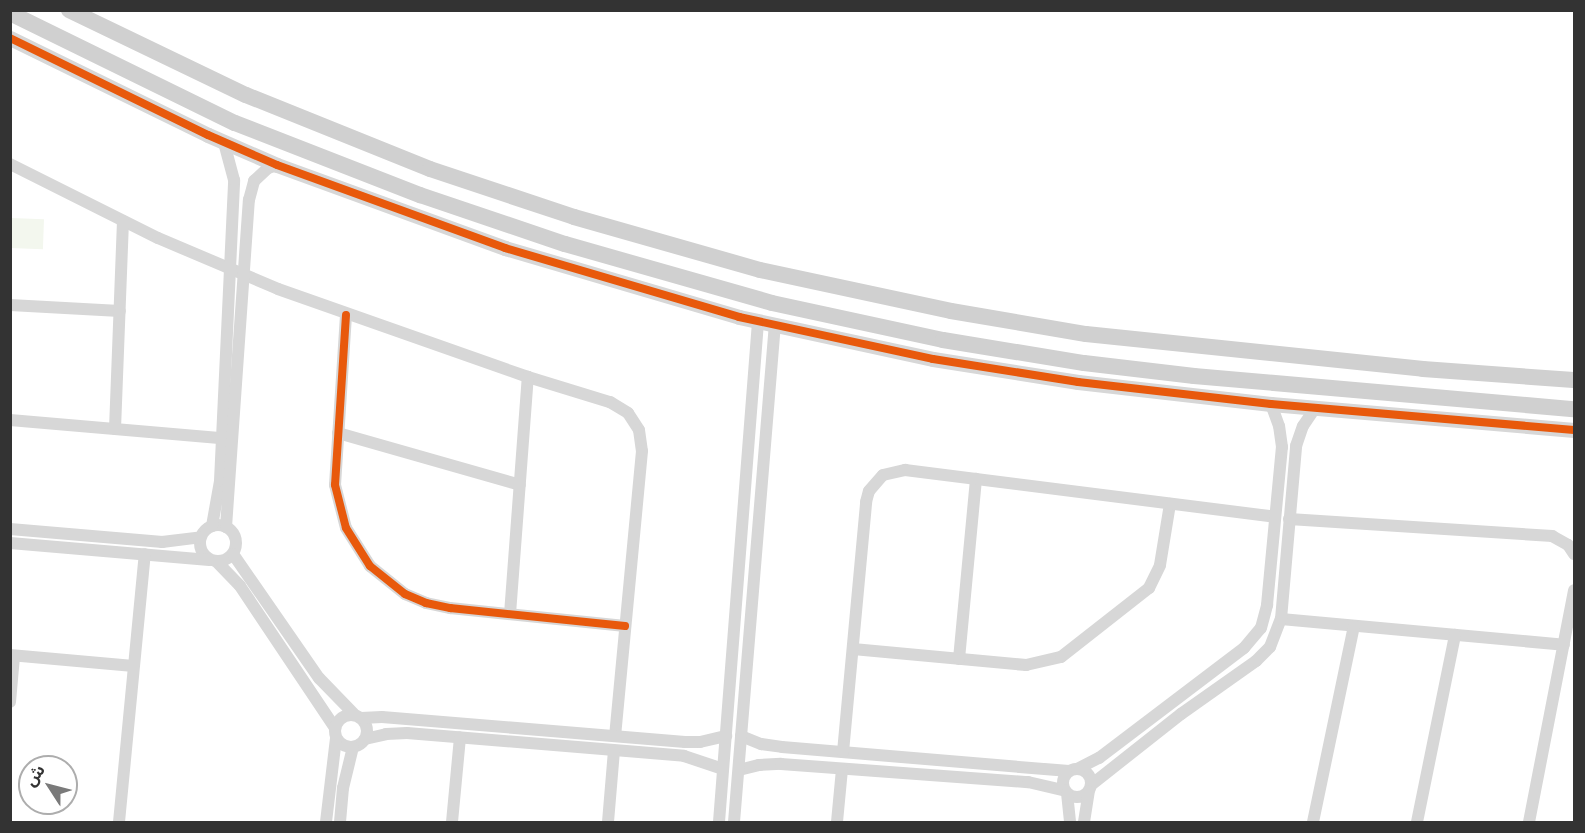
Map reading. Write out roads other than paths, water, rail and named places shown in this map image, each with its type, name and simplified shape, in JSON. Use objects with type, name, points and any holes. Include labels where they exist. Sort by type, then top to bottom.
[{"type":"main road","points":[[69,10],[271,106],[430,169],[574,217],[759,270],[951,311],[1086,334],[1412,368],[1575,380]]},
{"type":"main road","points":[[10,13],[95,56],[261,134],[420,195],[613,259],[790,308],[943,340],[1084,363],[1206,377],[1575,409]]},
{"type":"main road","points":[[565,244],[577,233],[574,217]]},
{"type":"main road","points":[[613,259],[610,243],[620,231]]},
{"type":"street","points":[[10,38],[225,143],[413,217],[584,273],[758,322],[933,359],[1078,382],[1271,404],[1575,430]]},
{"type":"street","points":[[10,529],[162,542],[200,537],[212,526],[219,492],[234,180],[225,143]]},
{"type":"street","points":[[10,164],[123,221],[229,270],[346,315],[619,406],[628,412],[639,430],[642,451],[615,736]]},
{"type":"street","points":[[226,527],[251,190],[261,174],[277,165]]},
{"type":"street","points":[[115,429],[123,221]]},
{"type":"street","points":[[10,305],[120,311]]},
{"type":"street","points":[[346,315],[335,485],[346,528],[370,566],[405,594],[426,603],[450,608],[625,626]]},
{"type":"street","points":[[719,822],[758,322]]},
{"type":"street","points":[[734,822],[776,326]]},
{"type":"street","points":[[510,614],[528,377]]},
{"type":"street","points":[[1070,822],[1064,778],[1073,770],[1106,753],[1244,648],[1256,636],[1266,612],[1282,447],[1279,426],[1271,404]]},
{"type":"street","points":[[739,770],[770,764],[1028,782],[1081,796],[1172,720],[1256,661],[1275,639],[1281,620],[1296,446],[1303,426],[1316,408]]},
{"type":"street","points":[[10,420],[222,438]]},
{"type":"street","points":[[338,433],[520,485]]},
{"type":"street","points":[[843,752],[866,502],[875,482],[884,475],[905,470],[1275,517]]},
{"type":"street","points":[[959,659],[976,479]]},
{"type":"street","points":[[853,649],[1026,664],[1061,657],[1149,588],[1160,565],[1170,504]]},
{"type":"street","points":[[1289,519],[1552,536],[1568,545],[1575,554]]},
{"type":"street","points":[[212,526],[226,527],[233,533],[236,541],[233,554],[318,678],[358,716],[368,730],[365,739]]},
{"type":"street","points":[[200,537],[201,552],[240,586],[341,744],[353,747]]},
{"type":"street","points":[[10,543],[213,561],[233,554]]},
{"type":"street","points":[[119,822],[145,554]]},
{"type":"street","points":[[1529,822],[1575,590]]},
{"type":"street","points":[[1281,620],[1563,645]]},
{"type":"street","points":[[1313,822],[1354,626]]},
{"type":"street","points":[[1417,822],[1455,635]]},
{"type":"street","points":[[10,702],[12,656],[134,666]]},
{"type":"street","points":[[326,822],[335,733],[344,716],[382,717],[693,742],[726,736]]},
{"type":"street","points":[[340,822],[343,788],[353,747],[365,739],[396,733],[684,756],[723,769]]},
{"type":"street","points":[[741,735],[771,746],[1073,770],[1088,774],[1090,788],[1084,822]]},
{"type":"street","points":[[452,822],[460,737]]},
{"type":"street","points":[[608,822],[614,750]]},
{"type":"street","points":[[837,822],[842,769]]}]
